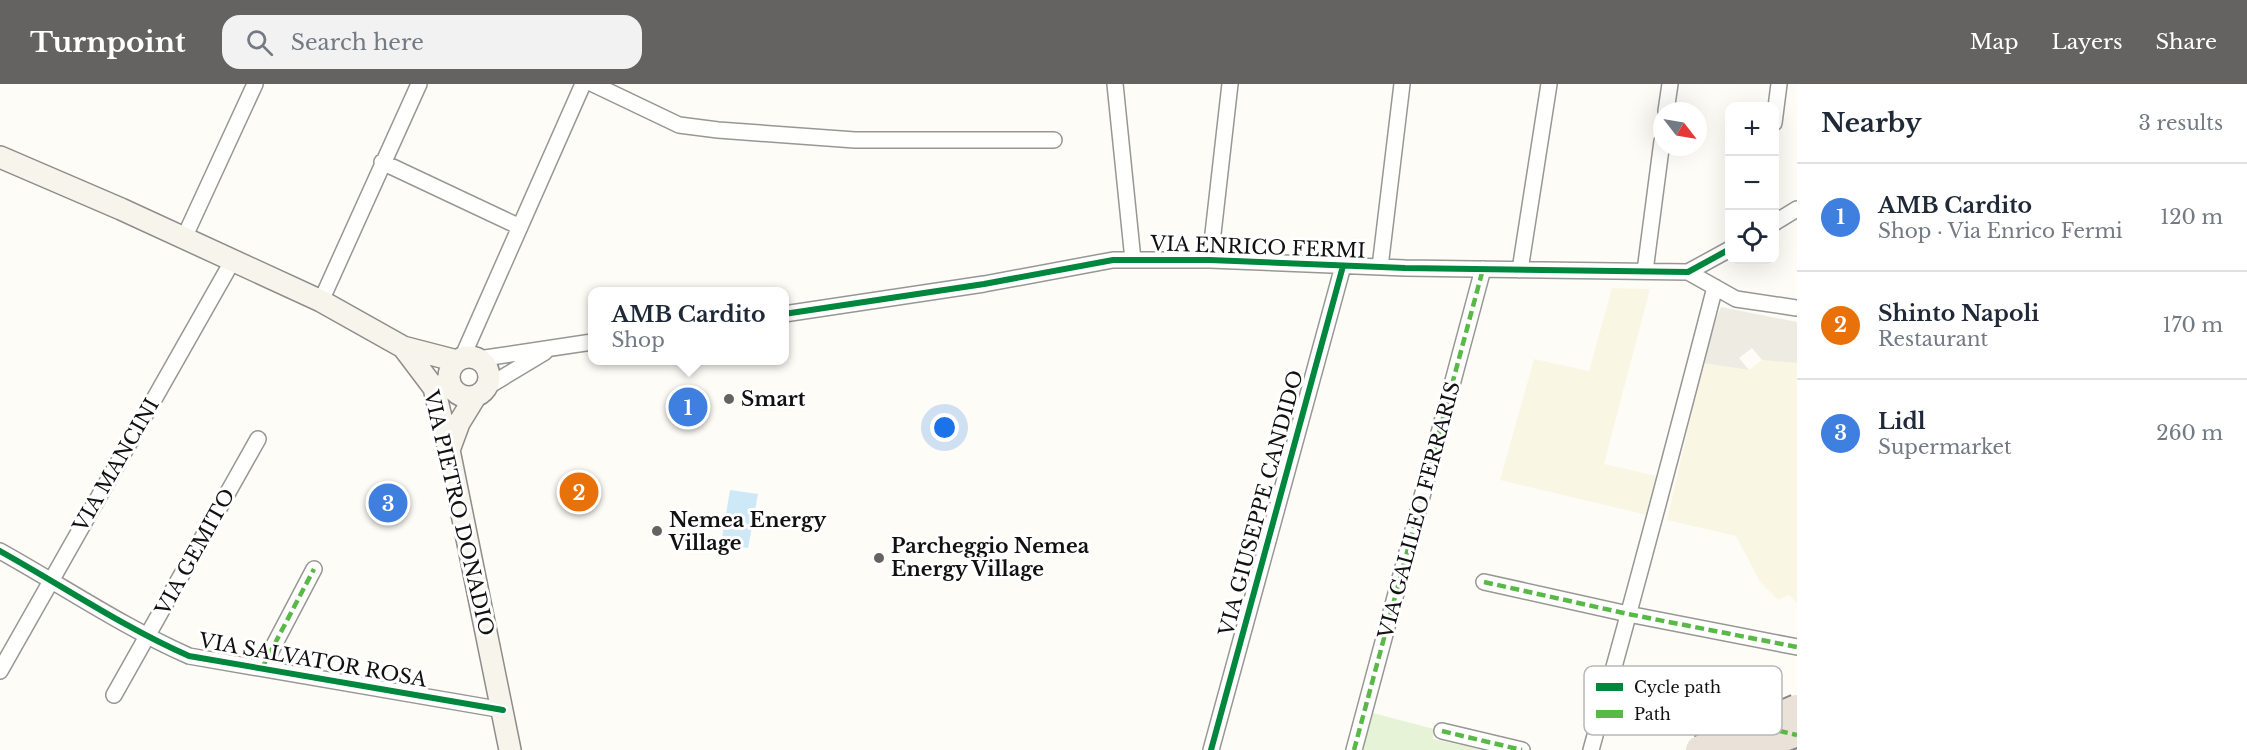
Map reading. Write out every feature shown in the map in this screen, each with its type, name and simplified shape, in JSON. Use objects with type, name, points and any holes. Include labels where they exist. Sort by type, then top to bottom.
[{"type":"highway","points":[[1782,715],[1797,709]]},
{"type":"highway","points":[[1750,750],[1797,734]]},
{"type":"highway","points":[[1700,750],[1735,735]]},
{"type":"main road","name":"VIA PIETRO DONADIO","points":[[0,157],[321,301],[403,347],[455,372],[449,450],[510,750]]},
{"type":"main road","points":[[403,347],[455,372],[489,371],[489,382],[459,423],[449,450]]},
{"type":"main road","points":[[455,372],[460,395],[481,392]]},
{"type":"street","points":[[184,238],[255,84]]},
{"type":"street","points":[[321,301],[419,84]]},
{"type":"street","points":[[455,372],[583,84]]},
{"type":"street","points":[[593,84],[679,125],[718,130],[855,140],[1054,140]]},
{"type":"street","points":[[1115,84],[1133,260]]},
{"type":"street","points":[[1210,260],[1230,84]]},
{"type":"street","points":[[1380,267],[1402,84]]},
{"type":"street","points":[[1520,270],[1549,84]]},
{"type":"street","points":[[1667,102],[1670,84]]},
{"type":"street","points":[[1777,102],[1779,84]]},
{"type":"street","points":[[1645,271],[1660,156]]},
{"type":"street","points":[[382,162],[520,227]]},
{"type":"street","points":[[1779,220],[1797,209]]},
{"type":"street","points":[[1688,272],[1725,252]]},
{"type":"street","name":"VIA MANCINI","points":[[0,671],[233,260]]},
{"type":"street","name":"VIA ENRICO FERMI","points":[[789,313],[984,284],[1113,260],[1210,260],[1483,270],[1688,272]]},
{"type":"street","name":"VIA GIUSEPPE CANDIDO","points":[[1211,750],[1343,266]]},
{"type":"street","name":"VIA GALILEO FERRARIS","points":[[1354,750],[1483,270]]},
{"type":"street","points":[[1688,272],[1736,299],[1797,308]]},
{"type":"street","points":[[1614,666],[1648,550],[1715,287]]},
{"type":"street","points":[[455,372],[553,347],[588,343]]},
{"type":"street","points":[[481,392],[553,347]]},
{"type":"street","name":"VIA GEMITO","points":[[114,695],[258,439]]},
{"type":"street","name":"VIA SALVATOR ROSA","points":[[0,551],[51,579],[147,638],[189,656],[502,710]]},
{"type":"street","name":"VIA SALVATOR ROSA","points":[[262,668],[314,568]]},
{"type":"street","points":[[1484,582],[1628,614],[1797,647]]},
{"type":"street","points":[[1442,731],[1522,750]]},
{"type":"street","points":[[1782,731],[1797,734]]},
{"type":"street","points":[[1591,750],[1595,735]]},
{"type":"shaded area","points":[[1612,288],[1650,289],[1604,464],[1657,476],[1647,515],[1500,480],[1534,359],[1589,371]]},
{"type":"shaded area","points":[[1721,307],[1797,322],[1797,363],[1762,360],[1752,348],[1739,358],[1749,370],[1703,363],[1708,339]]},
{"type":"shaded area","points":[[1762,360],[1797,363],[1797,603],[1789,595],[1778,600],[1760,582],[1736,536],[1667,520],[1703,363],[1749,370]]},
{"type":"green space","points":[[1373,713],[1434,729],[1433,739],[1484,750],[1363,750]]},
{"type":"water","points":[[730,490],[758,494],[748,548],[721,544]]},
{"type":"marked path","points":[[1354,750],[1483,269]]},
{"type":"marked path","points":[[262,668],[314,569]]},
{"type":"marked path","points":[[1484,582],[1628,614],[1797,647]]},
{"type":"marked path","points":[[1442,731],[1522,750]]},
{"type":"marked path","points":[[1782,732],[1797,735]]},
{"type":"cycle path","points":[[789,313],[984,284],[1113,260],[1210,260],[1405,268],[1688,272],[1725,252]]},
{"type":"cycle path","points":[[1211,750],[1343,266]]},
{"type":"cycle path","points":[[0,551],[117,619],[189,656],[503,710]]},
{"type":"place","name":"Smart","points":[[729,399]]},
{"type":"place","name":"AMB Cardito","points":[[688,407]]},
{"type":"place","name":"Shinto Napoli","points":[[579,492]]},
{"type":"place","name":"Lidl","points":[[388,503]]},
{"type":"place","name":"Nemea Energy Village","points":[[657,531]]},
{"type":"place","name":"Parcheggio Nemea Energy Village","points":[[879,558]]}]
